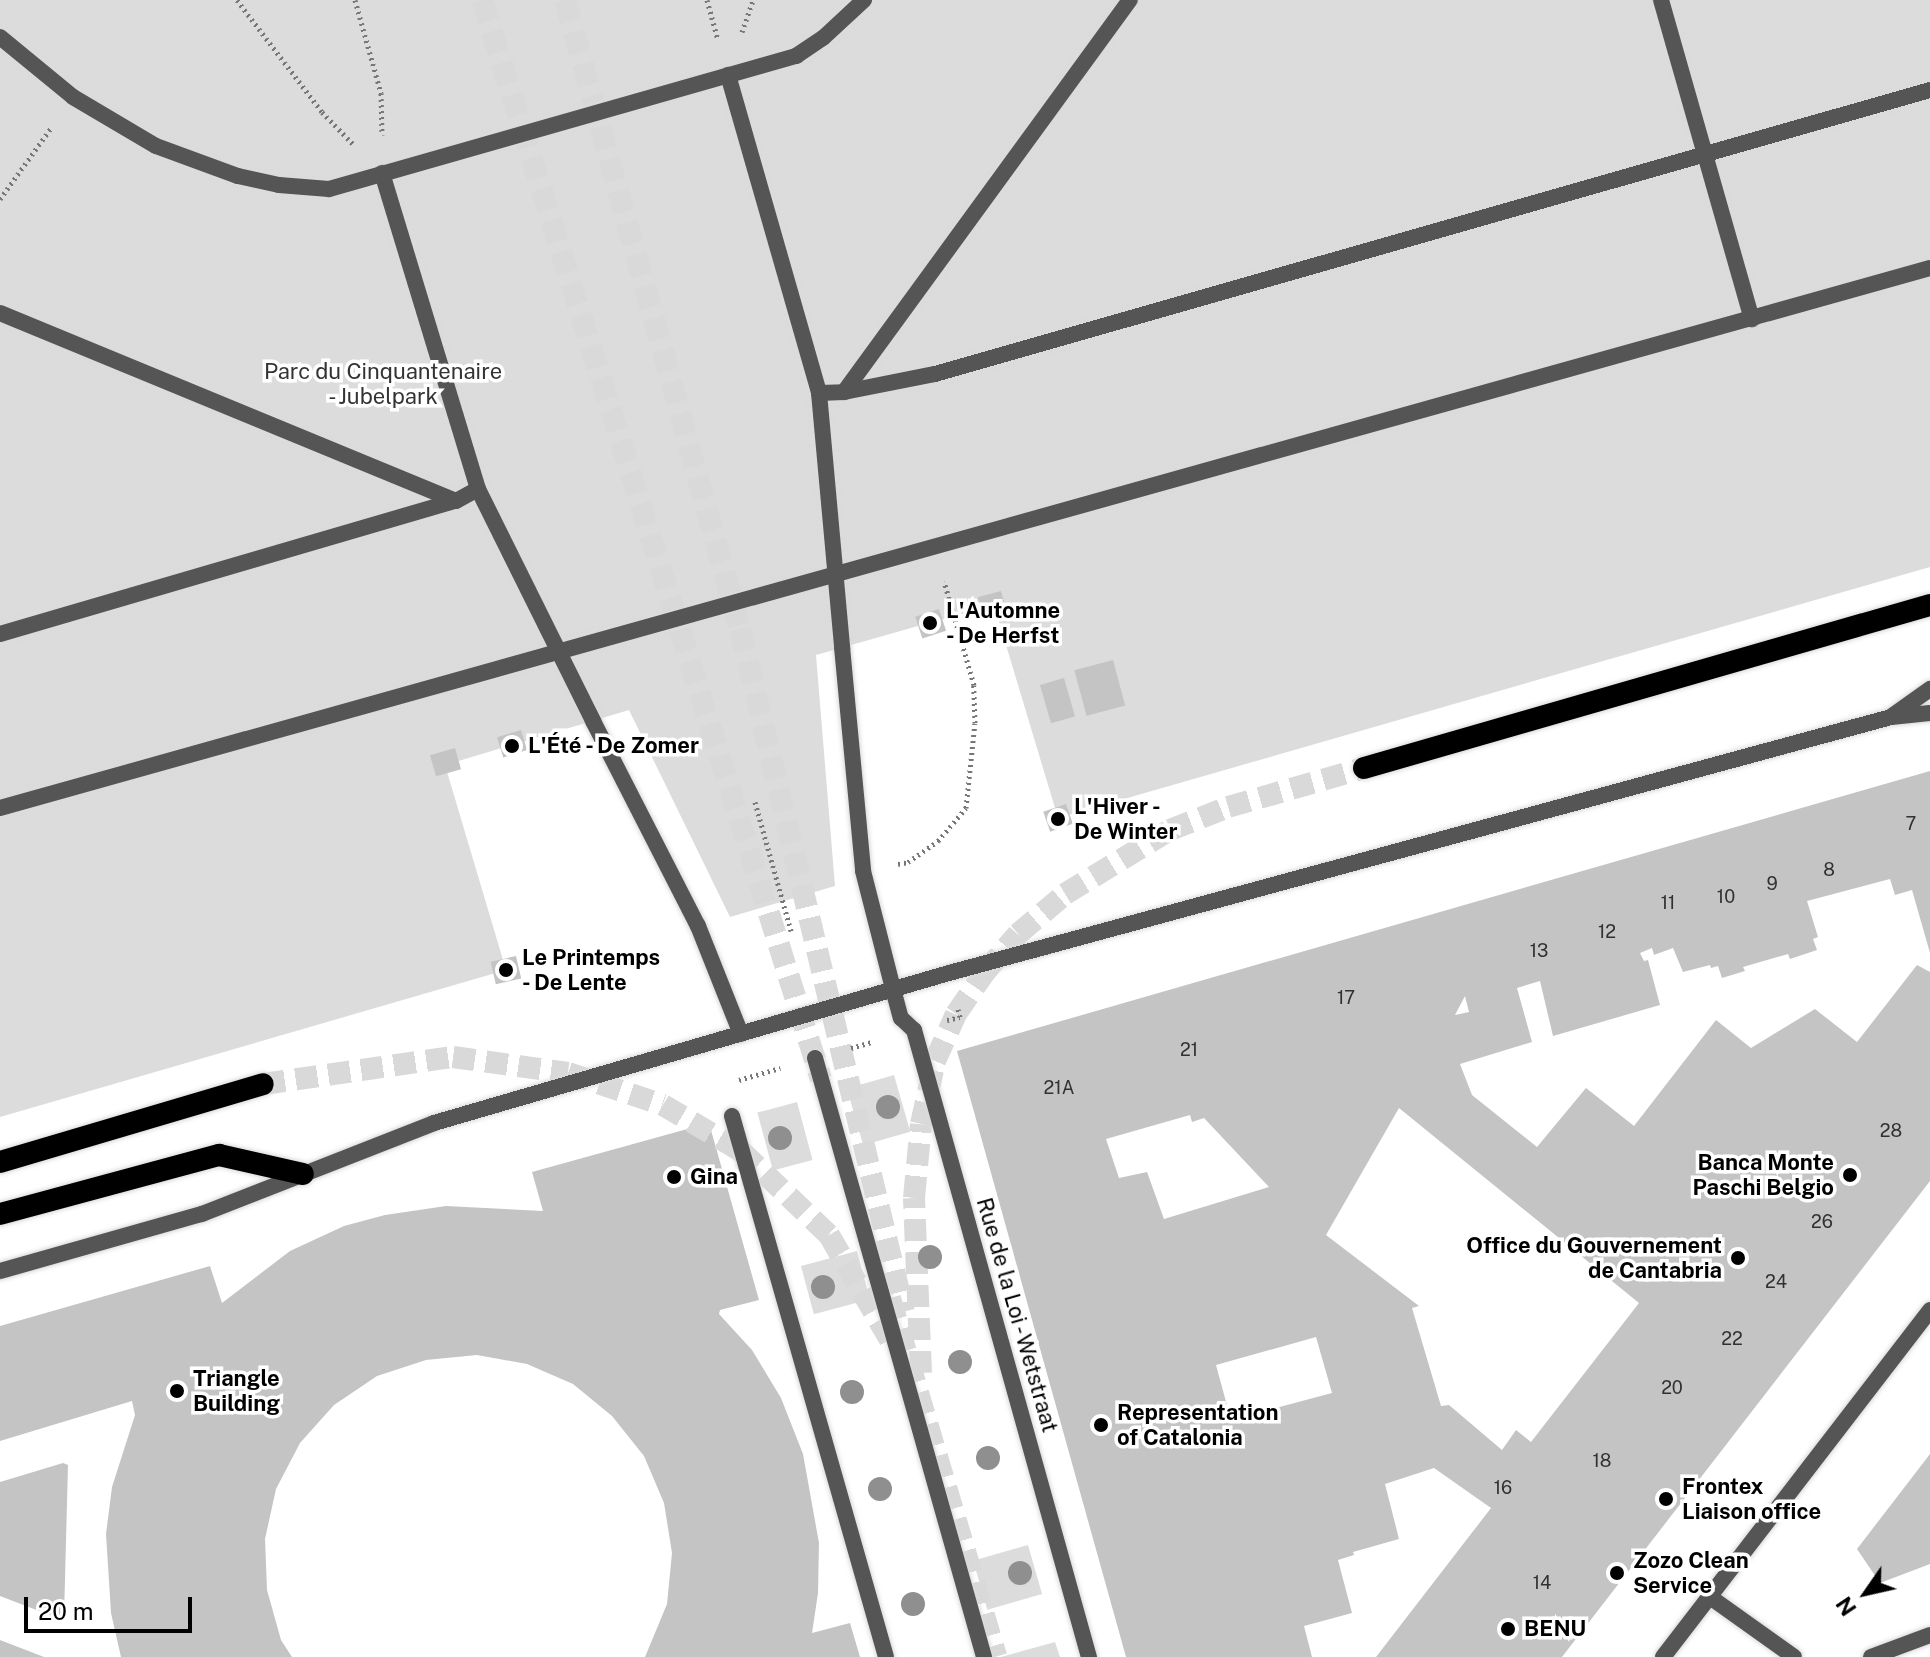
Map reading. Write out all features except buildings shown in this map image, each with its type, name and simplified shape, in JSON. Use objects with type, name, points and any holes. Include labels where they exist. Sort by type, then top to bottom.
[{"type":"highway","points":[[1364,768],[1930,605]]},
{"type":"highway","points":[[0,1162],[263,1084]]},
{"type":"highway","points":[[0,1214],[219,1155],[303,1174]]},
{"type":"street","points":[[0,37],[73,97],[156,146],[238,176],[279,185],[329,189],[796,56],[823,38],[864,0]]},
{"type":"street","points":[[844,392],[1130,0]]},
{"type":"street","points":[[1661,0],[1752,319]]},
{"type":"street","name":"Rue de la Loi - Wetstraat","points":[[728,75],[819,393],[863,871],[901,1018],[914,1030],[1089,1657]]},
{"type":"street","points":[[819,393],[844,392],[935,374],[1930,90]]},
{"type":"street","points":[[382,173],[478,489],[698,926],[741,1034]]},
{"type":"street","points":[[0,808],[1930,268]]},
{"type":"street","points":[[0,313],[456,501]]},
{"type":"street","points":[[0,634],[456,501],[478,489]]},
{"type":"street","points":[[1891,717],[1930,689]]},
{"type":"street","points":[[0,1271],[202,1214],[434,1123],[893,989],[1891,717],[1930,713]]},
{"type":"street","points":[[815,1058],[984,1657]]},
{"type":"street","points":[[732,1116],[886,1657]]},
{"type":"street","points":[[1663,1657],[1930,1310]]},
{"type":"street","points":[[1710,1597],[1794,1657]]},
{"type":"street","points":[[1871,1657],[1930,1635]]},
{"type":"path","points":[[237,0],[322,112],[382,173]]},
{"type":"path","points":[[355,0],[381,93],[382,173]]},
{"type":"path","points":[[0,199],[73,97]]},
{"type":"path","points":[[863,871],[908,862],[938,841],[966,808],[975,723],[974,685],[934,545]]},
{"type":"path","points":[[755,802],[791,931]]},
{"type":"green space","name":"Parc du Cinquantenaire - Jubelpark","points":[[0,0],[1930,0],[1930,567],[1058,818],[997,615],[982,609],[816,655],[835,886],[730,917],[629,710],[445,765],[506,970],[0,1117]]},
{"type":"green space","points":[[894,1075],[910,1132],[863,1145],[847,1089]]},
{"type":"green space","points":[[797,1102],[813,1160],[773,1171],[757,1113]]},
{"type":"green space","points":[[857,1251],[870,1299],[814,1314],[801,1266]]},
{"type":"green space","points":[[1028,1545],[1042,1594],[987,1610],[973,1561]]},
{"type":"green space","points":[[1055,1642],[1060,1657],[1001,1657]]},
{"type":"tunnel","points":[[482,0],[821,1079]]},
{"type":"tunnel","points":[[565,0],[740,629],[904,1312]]},
{"type":"tunnel","points":[[921,1373],[914,1198],[921,1124],[935,1061],[956,1014],[985,972],[1018,934],[1065,894],[1170,830],[1228,807],[1364,768]]},
{"type":"tunnel","points":[[263,1084],[453,1057],[568,1073],[663,1105],[741,1151],[829,1235],[893,1345]]},
{"type":"tunnel","points":[[890,1298],[996,1657]]},
{"type":"place","name":"L'Automne - De Herfst","points":[[930,623]]},
{"type":"place","name":"L'Été - De Zomer","points":[[512,746]]},
{"type":"place","name":"L'Hiver - De Winter","points":[[1058,819]]},
{"type":"place","name":"Le Printemps - De Lente","points":[[506,970]]},
{"type":"place","name":"Banca Monte Paschi Belgio","points":[[1850,1175]]},
{"type":"place","name":"Gina","points":[[674,1177]]},
{"type":"place","name":"Office du Gouvernement de Cantabria","points":[[1738,1258]]},
{"type":"place","name":"Triangle Building","points":[[177,1391]]},
{"type":"place","name":"Representation of Catalonia","points":[[1101,1425]]},
{"type":"place","name":"Frontex Liaison office","points":[[1666,1499]]},
{"type":"place","name":"Zozo Clean Service","points":[[1617,1573]]},
{"type":"place","name":"BENU","points":[[1508,1629]]}]
